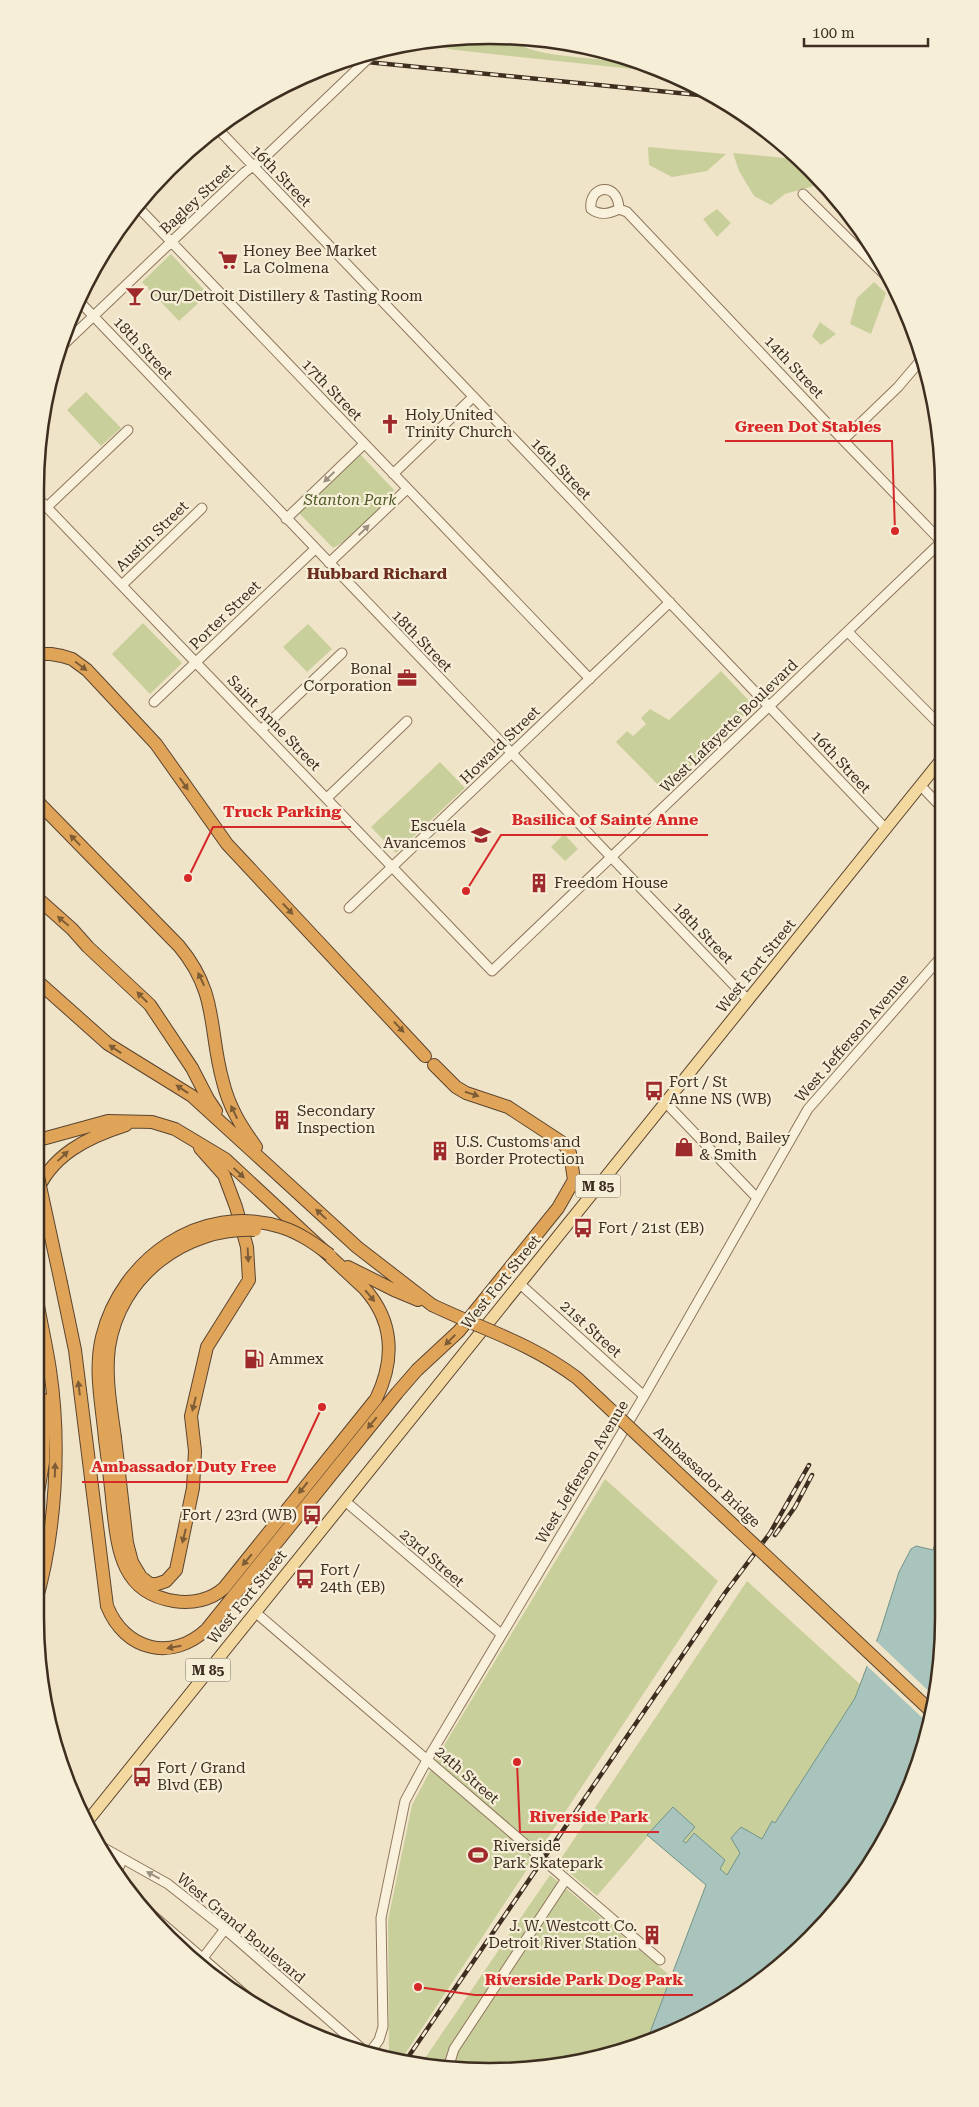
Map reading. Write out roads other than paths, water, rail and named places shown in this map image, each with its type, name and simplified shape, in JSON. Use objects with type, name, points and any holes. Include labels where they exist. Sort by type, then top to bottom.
[{"type":"highway","points":[[44,654],[72,659],[87,670],[156,744],[227,844],[430,1061],[456,1087],[466,1093],[508,1107],[566,1146],[570,1153],[574,1180],[558,1208],[459,1331],[416,1370],[207,1629],[188,1643],[169,1648],[147,1646],[122,1631],[110,1615],[104,1598],[70,1320],[44,1203]]},
{"type":"highway","points":[[44,808],[186,955],[194,966],[205,989],[220,1072],[229,1102],[240,1124],[270,1167]]},
{"type":"highway","points":[[44,904],[144,998],[181,1050],[208,1099],[231,1131]]},
{"type":"highway","points":[[44,987],[108,1044],[192,1096],[357,1247],[432,1306]]},
{"type":"highway","points":[[44,1139],[108,1121],[138,1121],[162,1124],[186,1134],[225,1159],[374,1299],[388,1334],[387,1370],[380,1390],[368,1410],[330,1454],[224,1588],[202,1600],[184,1602],[162,1599],[145,1591],[130,1575],[118,1545],[110,1438]]},
{"type":"highway","points":[[44,1179],[70,1150],[91,1137],[138,1121]]},
{"type":"highway","points":[[110,1438],[130,1557],[143,1580],[150,1584],[160,1584],[169,1579],[176,1570],[191,1505],[195,1451],[191,1416],[207,1347],[249,1280],[247,1247],[236,1207],[224,1175],[186,1134]]},
{"type":"highway","name":"Ambassador Bridge","points":[[110,1438],[98,1378],[101,1339],[121,1289],[139,1267],[150,1256],[182,1236],[223,1222],[263,1222],[284,1227],[304,1237],[352,1270],[394,1290],[523,1343],[560,1365],[577,1378],[926,1707]]},
{"type":"highway","points":[[44,1340],[50,1371],[55,1467],[49,1533],[44,1559]]},
{"type":"highway","points":[[44,1406],[44,1452]]},
{"type":"main road","name":"West Fort Street","points":[[91,1817],[935,767]]},
{"type":"street","name":"Bagley Street","points":[[70,339],[365,62]]},
{"type":"street","name":"16th Street","points":[[222,133],[886,829]]},
{"type":"street","points":[[803,194],[875,265]]},
{"type":"street","name":"17th Street","points":[[142,210],[590,679]]},
{"type":"street","name":"14th Street","points":[[623,210],[935,536]]},
{"type":"street","name":"18th Street","points":[[84,306],[748,1000]]},
{"type":"street","points":[[843,440],[898,387],[917,364]]},
{"type":"street","points":[[393,474],[473,397]]},
{"type":"street","points":[[47,507],[128,430]]},
{"type":"street","points":[[286,519],[364,444]]},
{"type":"street","points":[[329,563],[407,489]]},
{"type":"street","name":"Saint Anne Street","points":[[44,504],[492,971]]},
{"type":"street","name":"Austin Street","points":[[122,585],[202,508]]},
{"type":"street","name":"West Lafayette Boulevard","points":[[492,971],[848,632],[935,546]]},
{"type":"street","name":"Porter Street","points":[[154,702],[314,548]]},
{"type":"street","name":"Howard Street","points":[[349,908],[670,602]]},
{"type":"street","points":[[848,632],[935,720]]},
{"type":"street","points":[[261,730],[342,653]]},
{"type":"street","points":[[326,798],[407,721]]},
{"type":"street","points":[[920,786],[935,801]]},
{"type":"street","name":"West Jefferson Avenue","points":[[373,2048],[379,2040],[383,2027],[381,1918],[405,1801],[501,1634],[644,1396],[808,1109],[935,964]]},
{"type":"street","points":[[665,1102],[758,1198]]},
{"type":"street","name":"21st Street","points":[[519,1283],[644,1396]]},
{"type":"street","name":"23rd Street","points":[[345,1501],[501,1634]]},
{"type":"street","name":"24th Street","points":[[255,1612],[660,1960]]},
{"type":"street","name":"West Grand Boulevard","points":[[111,1852],[164,1881],[226,1929],[355,2043]]},
{"type":"street","points":[[119,1857],[120,1866]]},
{"type":"street","points":[[450,2061],[454,2049],[566,1879]]},
{"type":"street","points":[[203,1958],[226,1929]]},
{"type":"street","points":[[180,1938],[216,1970]]},
{"type":"water","points":[[935,1544],[934,1647],[927,1704],[912,1761],[876,1840],[843,1889],[825,1911],[783,1953],[761,1971],[712,2004],[650,2033],[706,1885],[647,1835],[673,1807],[695,1827],[683,1841],[686,1843],[694,1833],[725,1860],[720,1869],[727,1875],[740,1853],[731,1838],[741,1827],[762,1839],[772,1821],[775,1823],[855,1698],[880,1632],[899,1572],[911,1549],[916,1546],[933,1550]]},
{"type":"railway","points":[[364,62],[696,95]]},
{"type":"railway","points":[[409,2056],[725,1593],[770,1533],[809,1465]]},
{"type":"railway","points":[[775,1535],[795,1507],[812,1475]]},
{"type":"place","name":"Honey Bee Market La Colmena","points":[[228,260]]},
{"type":"place","name":"Our/Detroit Distillery & Tasting Room","points":[[135,296]]},
{"type":"place","name":"Holy United Trinity Church","points":[[390,424]]},
{"type":"place","name":"Green Dot Stables","points":[[895,531]]},
{"type":"place","name":"Bonal Corporation","points":[[407,678]]},
{"type":"place","name":"Escuela Avancemos","points":[[481,835]]},
{"type":"place","name":"Truck Parking","points":[[188,878]]},
{"type":"place","name":"Freedom House","points":[[539,883]]},
{"type":"place","name":"Basilica of Sainte Anne","points":[[466,891]]},
{"type":"place","name":"Fort / St Anne NS (WB)","points":[[654,1091]]},
{"type":"place","name":"Secondary Inspection","points":[[282,1120]]},
{"type":"place","name":"Bond, Bailey & Smith","points":[[684,1147]]},
{"type":"place","name":"U.S. Customs and Border Protection","points":[[440,1151]]},
{"type":"place","name":"Fort / 21st (EB)","points":[[583,1228]]},
{"type":"place","name":"Ammex","points":[[254,1359]]},
{"type":"place","name":"Ambassador Duty Free","points":[[322,1407]]},
{"type":"place","name":"Fort / 23rd (WB)","points":[[312,1515]]},
{"type":"place","name":"Fort / 24th (EB)","points":[[305,1579]]},
{"type":"place","name":"Riverside Park","points":[[517,1762]]},
{"type":"place","name":"Fort / Grand Blvd (EB)","points":[[142,1777]]},
{"type":"place","name":"Riverside Park Skatepark","points":[[478,1855]]},
{"type":"place","name":"J. W. Westcott Co. Detroit River Station","points":[[652,1935]]},
{"type":"place","name":"Riverside Park Dog Park","points":[[418,1987]]},
{"type":"district","name":"Hubbard Richard","points":[[377,573]]},
{"type":"park label","name":"Stanton Park","points":[[350,500]]}]
